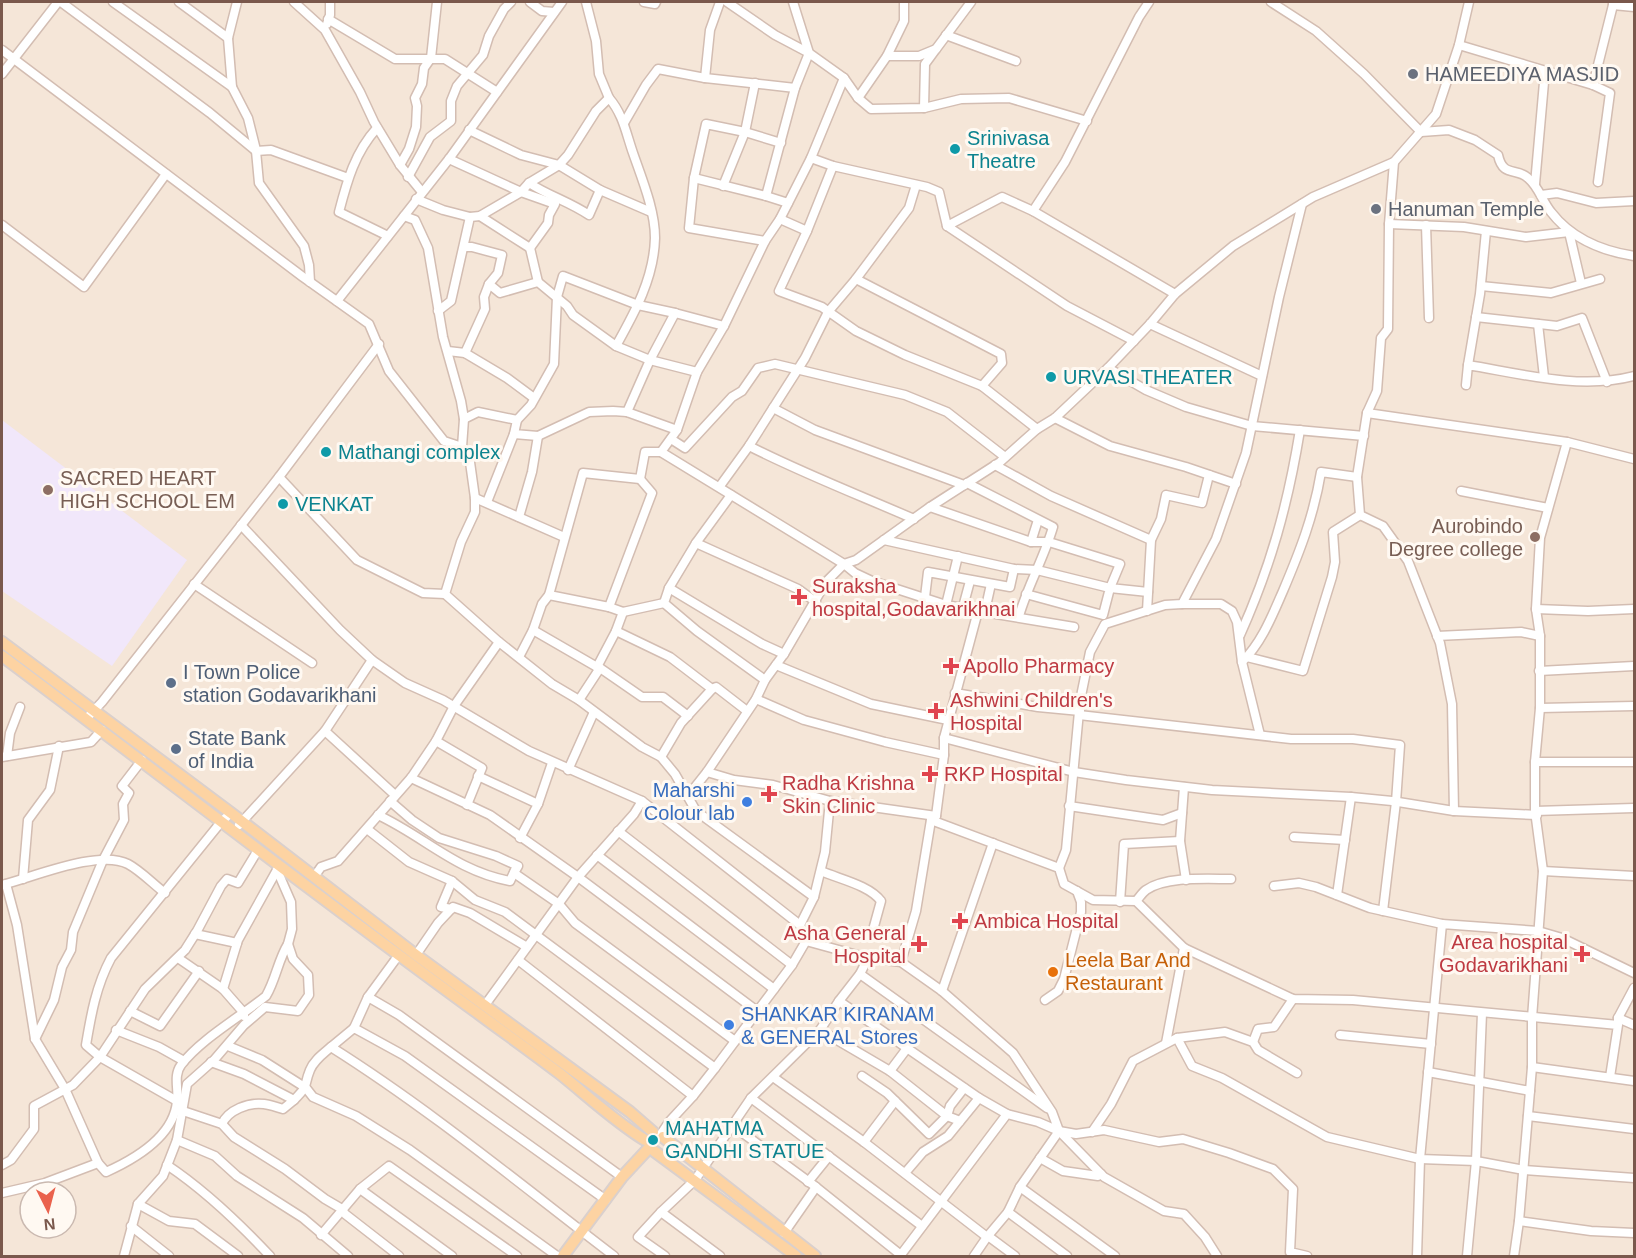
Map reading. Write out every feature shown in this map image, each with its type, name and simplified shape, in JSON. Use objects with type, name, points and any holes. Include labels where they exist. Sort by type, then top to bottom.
[{"type":"main road","points":[[2,642],[141,760],[278,868],[313,890],[398,956],[540,1059],[622,1124],[704,1169],[815,1257]]},
{"type":"main road","points":[[2,656],[67,698]]},
{"type":"main road","points":[[101,726],[231,813],[416,956],[630,1112],[654,1140],[695,1180],[796,1257]]},
{"type":"main road","points":[[563,1257],[622,1177],[654,1140]]},
{"type":"main road","points":[[718,1198],[727,1188]]},
{"type":"street","points":[[2,74],[60,2],[210,113],[256,151],[271,150],[348,178]]},
{"type":"street","points":[[113,2],[232,87]]},
{"type":"street","points":[[179,2],[228,38]]},
{"type":"street","points":[[294,2],[325,30],[377,128],[419,196],[443,210],[470,217],[480,216],[512,195],[521,192],[529,183],[559,165],[596,111],[609,98]]},
{"type":"street","points":[[325,30],[330,15],[330,2]]},
{"type":"street","points":[[400,165],[417,127],[415,98],[422,84],[424,68],[431,58],[437,2]]},
{"type":"street","points":[[408,177],[430,136],[451,121],[451,101],[457,86],[483,55],[489,36],[504,9],[511,2]]},
{"type":"street","points":[[530,2],[542,11],[554,12]]},
{"type":"street","points":[[338,301],[449,159],[562,2]]},
{"type":"street","points":[[586,2],[596,41],[599,74],[609,98],[619,109],[624,123],[651,212],[655,237],[651,270],[639,305],[616,346]]},
{"type":"street","points":[[644,2],[655,4],[656,2]]},
{"type":"street","points":[[705,78],[710,30],[720,2]]},
{"type":"street","points":[[727,2],[809,53],[844,78],[858,98],[871,109],[924,108],[961,99],[1009,98],[1087,121]]},
{"type":"street","points":[[766,196],[795,88],[809,53],[794,2]]},
{"type":"street","points":[[858,98],[887,56],[903,21],[904,2]]},
{"type":"street","points":[[924,108],[925,64],[971,2]]},
{"type":"street","points":[[1033,211],[1065,162],[1139,17],[1149,2]]},
{"type":"street","points":[[1271,2],[1316,31],[1364,74],[1421,132],[1449,130],[1475,140],[1498,155],[1500,163],[1509,172],[1525,175],[1535,184],[1550,210],[1569,232],[1614,252],[1635,256]]},
{"type":"street","points":[[688,796],[756,699],[765,680],[784,654],[826,582],[844,564],[856,560],[930,507],[995,465],[1037,429],[1055,418],[1108,368],[1175,294],[1233,246],[1312,197],[1394,162],[1436,114],[1459,45],[1469,2]]},
{"type":"street","points":[[233,3],[228,38],[232,87],[248,118],[256,151],[259,183],[304,246],[309,265],[310,282]]},
{"type":"street","points":[[1593,85],[1613,3],[1635,7]]},
{"type":"street","points":[[328,19],[395,58],[445,59],[497,92]]},
{"type":"street","points":[[946,35],[1016,61]]},
{"type":"street","points":[[1459,45],[1593,85],[1610,93],[1598,182]]},
{"type":"street","points":[[887,56],[919,56],[936,49]]},
{"type":"street","points":[[2,50],[369,324],[388,371],[444,441],[462,447],[469,455],[476,498],[475,512],[461,542],[445,594]]},
{"type":"street","points":[[624,123],[658,69],[705,78],[795,88]]},
{"type":"street","points":[[1535,184],[1545,71]]},
{"type":"street","points":[[662,452],[677,430],[697,372],[724,326],[765,240],[780,219],[811,158],[844,78]]},
{"type":"street","points":[[723,186],[746,132],[755,83]]},
{"type":"street","points":[[765,240],[688,228],[694,178],[706,124],[746,132],[781,143]]},
{"type":"street","points":[[377,128],[364,142],[348,178],[339,212],[388,236]]},
{"type":"street","points":[[470,130],[521,155],[559,165],[600,190],[651,212]]},
{"type":"street","points":[[811,158],[834,166],[927,187],[939,192],[947,225],[1067,306],[1134,341]]},
{"type":"street","points":[[449,159],[521,192],[574,205],[589,215],[600,190]]},
{"type":"street","points":[[1360,515],[1357,477],[1367,413],[1377,391],[1381,338],[1388,328],[1389,224],[1394,162]]},
{"type":"street","points":[[834,166],[779,291],[822,307],[856,331],[880,343],[982,386],[1037,429]]},
{"type":"street","points":[[2,225],[84,287],[166,174]]},
{"type":"street","points":[[694,178],[788,203]]},
{"type":"street","points":[[529,183],[555,202]]},
{"type":"street","points":[[720,486],[749,446],[799,368],[828,312],[856,279],[909,208],[916,185]]},
{"type":"street","points":[[1541,195],[1557,193],[1596,203],[1635,201]]},
{"type":"street","points":[[947,225],[1002,197],[1033,211],[1175,294]]},
{"type":"street","points":[[530,248],[548,223],[555,202]]},
{"type":"street","points":[[1182,604],[1216,539],[1246,453],[1279,297],[1302,204]]},
{"type":"street","points":[[404,216],[415,220],[428,248],[438,311],[464,419],[462,447]]},
{"type":"street","points":[[480,216],[530,248],[538,282],[567,306],[573,315],[616,346],[650,360],[697,372]]},
{"type":"street","points":[[438,311],[451,301],[470,217]]},
{"type":"street","points":[[780,219],[807,231]]},
{"type":"street","points":[[1389,224],[1464,227],[1526,237],[1569,232]]},
{"type":"street","points":[[1426,225],[1429,318]]},
{"type":"street","points":[[1466,385],[1481,286],[1486,231]]},
{"type":"street","points":[[1569,232],[1581,283]]},
{"type":"street","points":[[464,247],[502,255],[498,273],[489,284],[484,297],[485,309],[465,353]]},
{"type":"street","points":[[488,502],[518,420],[544,385],[554,364],[556,297],[563,276],[639,305],[724,326]]},
{"type":"street","points":[[856,279],[1001,354],[1002,363],[982,386]]},
{"type":"street","points":[[1481,286],[1551,293],[1600,279]]},
{"type":"street","points":[[489,284],[500,293],[538,282]]},
{"type":"street","points":[[627,412],[650,360],[675,313]]},
{"type":"street","points":[[1476,317],[1557,326],[1582,318],[1607,382]]},
{"type":"street","points":[[1150,324],[1262,376]]},
{"type":"street","points":[[1538,324],[1544,377]]},
{"type":"street","points":[[89,715],[279,477],[379,344]]},
{"type":"street","points":[[448,351],[465,353],[507,378],[534,398]]},
{"type":"street","points":[[671,439],[685,448],[732,397],[742,391],[758,368],[775,364],[905,395],[947,412],[1005,457]]},
{"type":"street","points":[[1468,365],[1592,382],[1607,382],[1635,376]]},
{"type":"street","points":[[1108,368],[1146,390],[1186,407],[1252,426],[1364,436]]},
{"type":"street","points":[[773,408],[815,430],[965,484],[1053,527],[1019,616]]},
{"type":"street","points":[[464,419],[478,412],[518,420]]},
{"type":"street","points":[[514,434],[538,436],[589,412],[627,412],[677,430]]},
{"type":"street","points":[[1367,413],[1568,442],[1635,459]]},
{"type":"street","points":[[1055,418],[1110,446],[1236,484]]},
{"type":"street","points":[[1240,635],[1270,560],[1290,489],[1300,430]]},
{"type":"street","points":[[519,517],[532,472],[538,436]]},
{"type":"street","points":[[1514,1257],[1532,1067],[1532,1018],[1543,871],[1536,813],[1535,762],[1540,708],[1540,636],[1536,609],[1540,538],[1568,442]]},
{"type":"street","points":[[749,446],[790,467],[914,519]]},
{"type":"street","points":[[640,479],[645,452],[662,452],[720,486],[855,573],[872,581],[946,605],[1074,627]]},
{"type":"street","points":[[995,465],[1051,496],[1151,540]]},
{"type":"street","points":[[1245,660],[1267,628],[1299,556],[1315,507],[1321,472],[1357,477]]},
{"type":"street","points":[[519,657],[533,630],[542,604],[549,595],[583,473],[640,479],[652,493],[609,607]]},
{"type":"street","points":[[1147,611],[1151,540],[1161,519],[1166,495],[1202,503],[1209,475]]},
{"type":"street","points":[[279,477],[357,560],[423,593],[445,594],[499,642],[552,684],[579,700],[642,747],[661,757],[675,774],[696,811],[814,897]]},
{"type":"street","points":[[1461,491],[1548,508]]},
{"type":"street","points":[[664,603],[669,588],[696,543],[731,495]]},
{"type":"street","points":[[476,498],[564,537]]},
{"type":"street","points":[[930,507],[1031,542],[1049,542],[1120,564],[1110,588],[1103,615],[1026,594]]},
{"type":"street","points":[[1245,660],[1304,671],[1332,577],[1335,562],[1333,532],[1360,515]]},
{"type":"street","points":[[1360,515],[1383,526],[1408,561],[1437,636],[1452,704],[1454,811]]},
{"type":"street","points":[[1031,542],[1038,520]]},
{"type":"street","points":[[241,525],[340,630],[372,660],[405,683],[454,706],[552,763],[642,801],[800,926],[806,941]]},
{"type":"street","points":[[884,540],[1014,569],[1037,570],[1110,588],[1148,592]]},
{"type":"street","points":[[696,543],[798,589],[816,602]]},
{"type":"street","points":[[946,605],[958,556]]},
{"type":"street","points":[[925,597],[928,572],[1010,587],[1014,569]]},
{"type":"street","points":[[963,607],[970,580]]},
{"type":"street","points":[[194,584],[312,663]]},
{"type":"street","points":[[901,962],[916,911],[934,818],[948,720],[991,584]]},
{"type":"street","points":[[669,588],[762,644],[784,654]]},
{"type":"street","points":[[549,595],[623,612],[664,603]]},
{"type":"street","points":[[664,603],[697,631],[765,680]]},
{"type":"street","points":[[1260,735],[1238,622],[1232,611],[1221,604],[1165,605],[1105,624],[1090,651],[1079,713],[1066,850],[1059,868],[1064,885],[1093,900],[1136,902],[1184,948],[1293,999],[1353,1000],[1532,1018],[1618,1022],[1635,1025]]},
{"type":"street","points":[[1536,609],[1635,609]]},
{"type":"street","points":[[579,700],[616,631],[623,612]]},
{"type":"street","points":[[533,630],[598,667],[642,697],[663,698],[688,716]]},
{"type":"street","points":[[616,631],[670,657],[712,689]]},
{"type":"street","points":[[1437,636],[1521,632],[1540,636]]},
{"type":"street","points":[[314,877],[321,867],[338,861],[411,778],[436,741],[454,706],[499,642]]},
{"type":"street","points":[[233,832],[326,731],[372,660]]},
{"type":"street","points":[[776,665],[871,705],[948,720]]},
{"type":"street","points":[[1539,671],[1635,666]]},
{"type":"street","points":[[661,757],[681,723],[712,689],[716,687],[747,711]]},
{"type":"street","points":[[955,693],[1079,713],[1292,739],[1353,739],[1400,745],[1396,802],[1383,911]]},
{"type":"street","points":[[756,699],[804,720],[944,755]]},
{"type":"street","points":[[1540,708],[1635,706]]},
{"type":"street","points":[[20,707],[4,756],[91,742],[101,726]]},
{"type":"street","points":[[568,770],[594,712]]},
{"type":"street","points":[[326,731],[412,820],[439,838],[496,856],[559,904],[584,929],[735,1041]]},
{"type":"street","points":[[944,738],[1074,772],[1184,787],[1351,797],[1454,811],[1536,813],[1635,808]]},
{"type":"street","points":[[436,741],[482,768],[467,805]]},
{"type":"street","points":[[23,879],[28,820],[50,790],[59,746]]},
{"type":"street","points":[[35,1039],[54,1000],[62,968],[71,950],[73,932],[103,860],[124,820],[123,804],[129,793],[122,786],[141,760]]},
{"type":"street","points":[[1535,762],[1635,762]]},
{"type":"street","points":[[520,838],[538,804],[552,763]]},
{"type":"street","points":[[707,772],[734,780],[773,785],[830,801],[934,818],[1059,868]]},
{"type":"street","points":[[478,776],[538,804]]},
{"type":"street","points":[[411,778],[490,815],[578,877],[757,1011]]},
{"type":"street","points":[[1184,787],[1179,841],[1186,880]]},
{"type":"street","points":[[1337,895],[1351,797]]},
{"type":"street","points":[[485,1005],[578,877],[634,814],[642,801]]},
{"type":"street","points":[[800,926],[814,897],[821,871],[830,801]]},
{"type":"street","points":[[1069,806],[1163,820],[1182,813]]},
{"type":"street","points":[[177,1101],[100,1057],[86,1045],[92,1011],[101,978],[111,958],[220,822],[231,813]]},
{"type":"street","points":[[378,815],[403,827],[462,866],[488,877],[510,882],[516,870]]},
{"type":"street","points":[[367,829],[409,862],[452,881],[475,900],[505,912],[715,1068]]},
{"type":"street","points":[[618,831],[792,965]]},
{"type":"street","points":[[1294,837],[1345,840]]},
{"type":"street","points":[[1120,902],[1124,844],[1179,841]]},
{"type":"street","points":[[942,991],[993,843]]},
{"type":"street","points":[[2,1165],[11,1160],[34,1129],[34,1106],[73,1085],[100,1057],[145,989],[178,958],[195,934],[220,886],[227,879],[238,883],[258,850]]},
{"type":"street","points":[[597,855],[774,989]]},
{"type":"street","points":[[165,892],[128,864],[114,859],[57,868],[4,884],[17,925],[35,1039],[65,1089],[98,1163],[106,1172],[129,1162],[169,1125],[177,1101]]},
{"type":"street","points":[[223,989],[237,943],[278,868]]},
{"type":"street","points":[[278,868],[291,902],[292,929],[274,983],[266,996],[184,1061],[179,1068],[175,1085],[177,1101],[183,1111],[222,1124],[234,1137],[342,1209],[345,1214],[399,1257]]},
{"type":"street","points":[[821,871],[878,897],[881,901],[873,930]]},
{"type":"street","points":[[1543,871],[1635,876]]},
{"type":"street","points":[[1136,902],[1146,890],[1165,883],[1232,879]]},
{"type":"street","points":[[452,881],[441,907],[451,909],[453,907],[470,913],[527,947]]},
{"type":"street","points":[[1274,886],[1299,883],[1383,911],[1442,924],[1538,931],[1562,938],[1634,971]]},
{"type":"street","points":[[1045,1000],[1058,991],[1064,980],[1081,912],[1081,902],[1077,891]]},
{"type":"street","points":[[416,956],[438,923],[451,909]]},
{"type":"street","points":[[1417,1257],[1420,1159],[1442,924]]},
{"type":"street","points":[[195,934],[237,943]]},
{"type":"street","points":[[654,1140],[715,1068],[792,965],[806,941]]},
{"type":"street","points":[[806,941],[868,958],[901,962],[942,991],[1013,1053],[1052,1112],[1059,1131],[1101,1174],[1164,1211],[1184,1214],[1205,1237],[1217,1257]]},
{"type":"street","points":[[124,1257],[138,1204],[163,1176],[177,1140],[187,1084],[228,1046],[244,1025],[265,1007],[298,1011],[309,995],[308,975],[293,959],[288,944]]},
{"type":"street","points":[[1166,1043],[1184,948]]},
{"type":"street","points":[[222,1124],[237,1108],[262,1104],[283,1109],[294,1100],[306,1088],[310,1071],[317,1059],[354,1028],[368,997],[398,956]]},
{"type":"street","points":[[178,958],[223,989],[244,1013],[244,1025]]},
{"type":"street","points":[[665,1257],[638,1237],[704,1169],[751,1098],[820,1030],[860,974],[868,958]]},
{"type":"street","points":[[518,960],[693,1096]]},
{"type":"street","points":[[130,1011],[160,1026],[199,971]]},
{"type":"street","points":[[860,974],[1052,1112]]},
{"type":"street","points":[[1610,1077],[1618,1022],[1635,988]]},
{"type":"street","points":[[368,997],[399,1015],[622,1177]]},
{"type":"street","points":[[1253,1042],[1258,1029],[1274,1027],[1293,999]]},
{"type":"street","points":[[839,1001],[964,1088],[1007,1114],[1038,1122],[1059,1131],[1076,1134],[1104,1130],[1159,1142],[1183,1139],[1273,1169],[1293,1189],[1290,1252],[1307,1257]]},
{"type":"street","points":[[1467,1257],[1476,1161],[1482,1012]]},
{"type":"street","points":[[354,1028],[405,1056],[606,1200]]},
{"type":"street","points":[[116,1030],[159,1047],[184,1061]]},
{"type":"street","points":[[820,1030],[890,1071],[947,1116],[960,1121]]},
{"type":"street","points":[[1092,1132],[1111,1104],[1133,1061],[1177,1038],[1224,1032],[1253,1042],[1258,1050],[1297,1073]]},
{"type":"street","points":[[1340,1035],[1431,1044]]},
{"type":"street","points":[[1177,1038],[1192,1066],[1222,1078],[1328,1137],[1420,1159],[1476,1161],[1524,1170],[1635,1178]]},
{"type":"street","points":[[228,1046],[262,1060],[306,1088],[313,1097],[356,1116],[410,1150],[557,1257]]},
{"type":"street","points":[[331,1047],[371,1072],[454,1131],[614,1257]]},
{"type":"street","points":[[890,1071],[908,1047]]},
{"type":"street","points":[[211,1062],[244,1074],[294,1100]]},
{"type":"street","points":[[1532,1067],[1635,1081]]},
{"type":"street","points":[[1428,1072],[1530,1091]]},
{"type":"street","points":[[862,1076],[895,1101],[929,1134],[947,1116],[950,1106],[964,1088]]},
{"type":"street","points":[[774,1077],[1015,1257]]},
{"type":"street","points":[[751,1098],[922,1226]]},
{"type":"street","points":[[905,1173],[915,1159],[940,1139],[948,1136],[979,1098]]},
{"type":"street","points":[[864,1142],[895,1101]]},
{"type":"street","points":[[732,1125],[812,1184],[900,1256],[1007,1114]]},
{"type":"street","points":[[1528,1116],[1635,1129]]},
{"type":"street","points":[[974,1257],[1008,1212],[1020,1187],[1059,1131]]},
{"type":"street","points":[[177,1140],[215,1156],[237,1176],[303,1218],[348,1257]]},
{"type":"street","points":[[784,1233],[829,1156]]},
{"type":"street","points":[[1040,1158],[1054,1164],[1062,1171],[1098,1176],[1101,1174]]},
{"type":"street","points":[[2,1193],[45,1183],[98,1163]]},
{"type":"street","points":[[167,1165],[181,1174],[270,1257]]},
{"type":"street","points":[[321,1234],[360,1189],[389,1166],[517,1257]]},
{"type":"street","points":[[1020,1187],[1114,1257]]},
{"type":"street","points":[[360,1189],[452,1257]]},
{"type":"street","points":[[138,1204],[168,1221],[195,1224],[238,1257]]},
{"type":"street","points":[[661,1212],[720,1257]]},
{"type":"street","points":[[1008,1212],[1067,1257]]},
{"type":"street","points":[[1519,1221],[1591,1231],[1635,1233]]},
{"type":"street","points":[[131,1227],[169,1257]]},
{"type":"shaded area","points":[[2,2],[1634,2],[1634,1256],[2,1256]]},
{"type":"shaded area","name":"SACRED HEART HIGH SCHOOL EM","points":[[2,420],[187,560],[112,666],[2,591]]},
{"type":"place","name":"HAMEEDIYA MASJID","points":[[1413,74]]},
{"type":"place","name":"Srinivasa Theatre","points":[[955,149]]},
{"type":"place","name":"Hanuman Temple","points":[[1376,209]]},
{"type":"place","name":"URVASI THEATER","points":[[1051,377]]},
{"type":"place","name":"Mathangi complex","points":[[326,452]]},
{"type":"place","name":"SACRED HEART HIGH SCHOOL EM","points":[[48,490]]},
{"type":"place","name":"VENKAT","points":[[283,504]]},
{"type":"place","name":"Aurobindo Degree college","points":[[1535,537]]},
{"type":"place","name":"Suraksha hospital,Godavarikhnai","points":[[799,597]]},
{"type":"place","name":"Apollo Pharmacy","points":[[951,666]]},
{"type":"place","name":"I Town Police station Godavarikhani","points":[[171,683]]},
{"type":"place","name":"Ashwini Children's Hospital","points":[[936,711]]},
{"type":"place","name":"State Bank of India","points":[[176,749]]},
{"type":"place","name":"RKP Hospital","points":[[930,774]]},
{"type":"place","name":"Radha Krishna Skin Clinic","points":[[769,794]]},
{"type":"place","name":"Maharshi Colour lab","points":[[747,802]]},
{"type":"place","name":"Ambica Hospital","points":[[960,921]]},
{"type":"place","name":"Asha General Hospital","points":[[919,944]]},
{"type":"place","name":"Area hospital Godavarikhani","points":[[1582,954]]},
{"type":"place","name":"Leela Bar And Restaurant","points":[[1053,972]]},
{"type":"place","name":"SHANKAR KIRANAM & GENERAL Stores","points":[[729,1025]]},
{"type":"place","name":"MAHATMA GANDHI STATUE","points":[[653,1140]]}]
